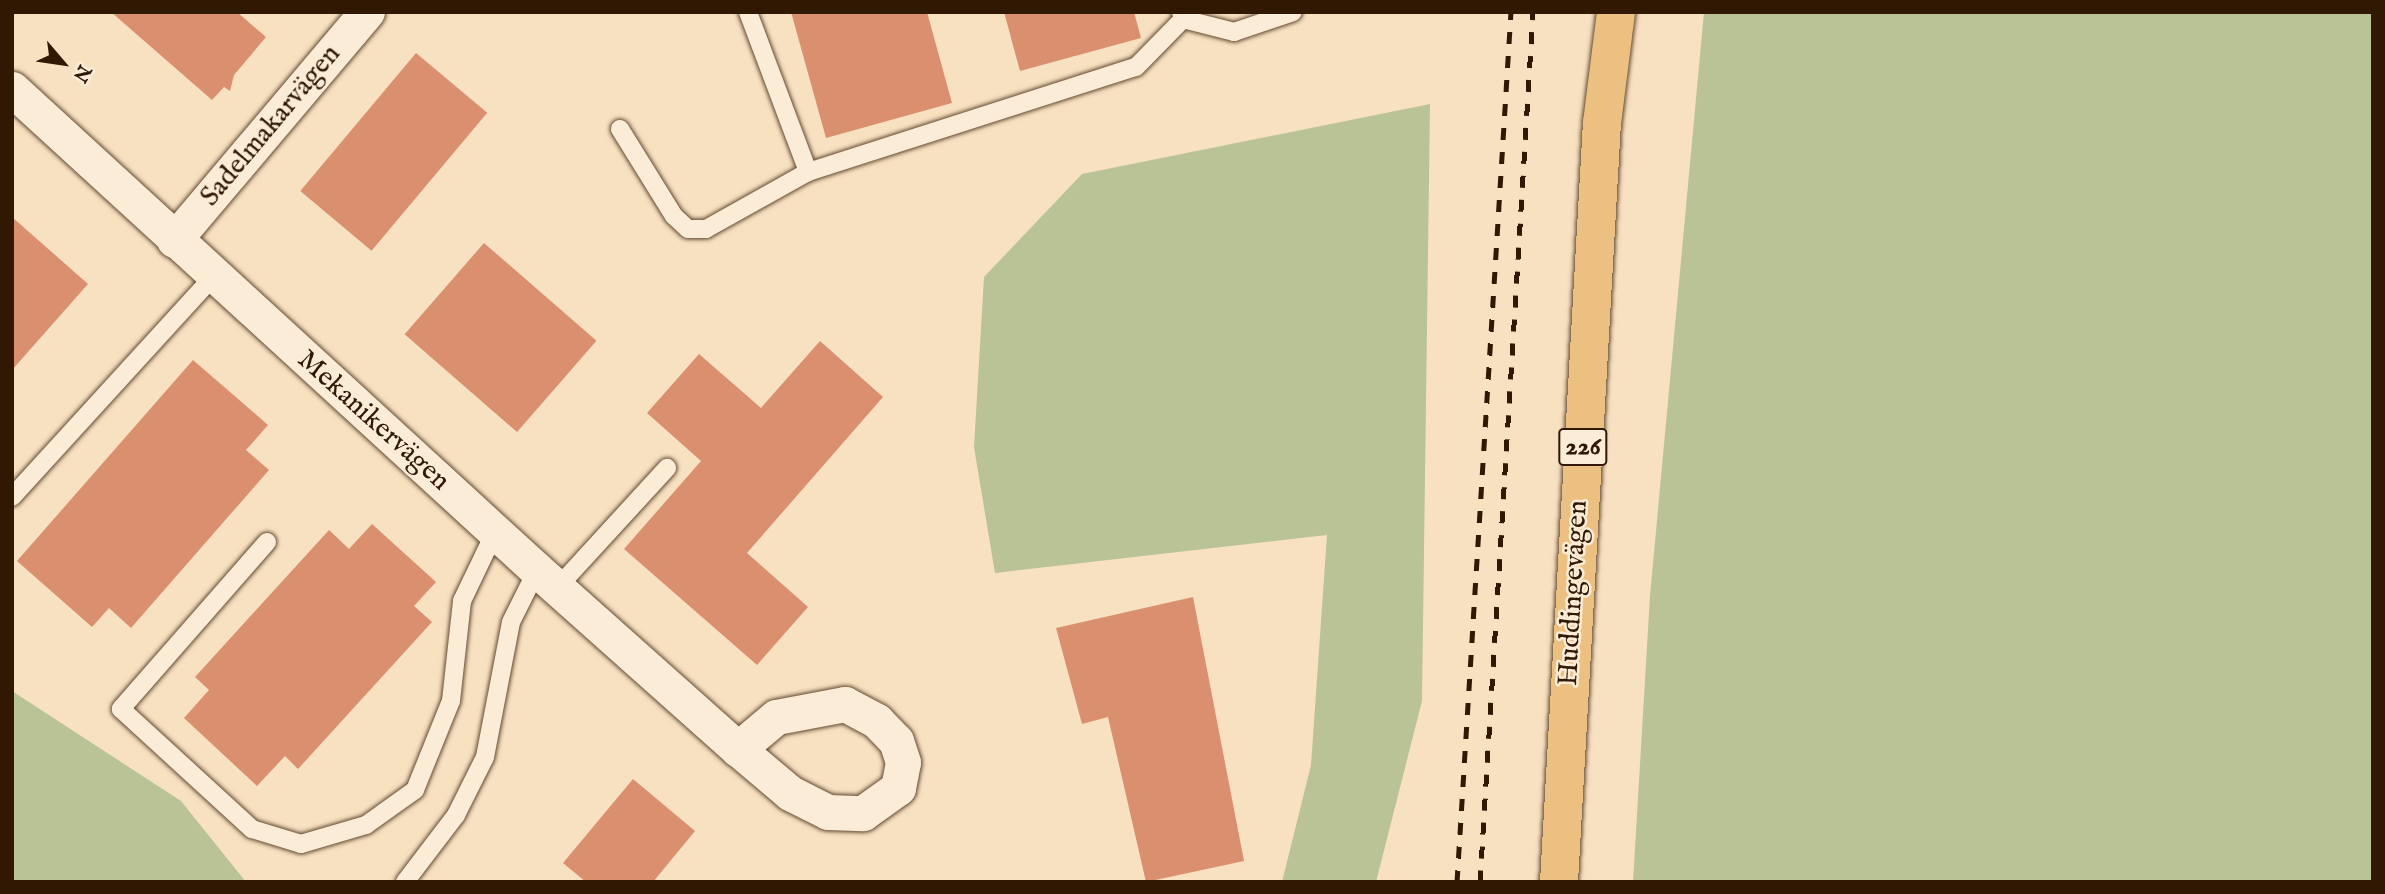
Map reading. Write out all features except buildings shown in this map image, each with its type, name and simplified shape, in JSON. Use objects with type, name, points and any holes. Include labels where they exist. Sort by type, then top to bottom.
[{"type":"main road","name":"Huddingevägen","points":[[1559,882],[1602,123],[1616,12]]},
{"type":"street","name":"Sadelmakarvägen","points":[[174,240],[367,12]]},
{"type":"street","name":"Mekanikervägen","points":[[12,89],[495,532],[738,749]]},
{"type":"lane","points":[[747,12],[808,172]]},
{"type":"lane","points":[[620,129],[688,229],[706,229],[808,172],[1136,67],[1182,15],[1234,32],[1293,12]]},
{"type":"lane","points":[[12,496],[214,276]]},
{"type":"lane","points":[[405,882],[456,815],[485,757],[511,622],[547,579],[667,468]]},
{"type":"lane","points":[[267,542],[121,709],[252,829],[301,844],[366,825],[415,790],[451,701],[461,601],[495,532]]},
{"type":"green space","points":[[1704,12],[2373,12],[2373,882],[1633,882],[1650,596]]},
{"type":"green space","points":[[1430,104],[1422,701],[1376,882],[1282,882],[1311,765],[1327,535],[995,573],[974,447],[984,277],[1082,174]]},
{"type":"green space","points":[[12,691],[181,801],[246,882],[12,882]]},
{"type":"railway","points":[[1457,882],[1511,12]]},
{"type":"railway","points":[[1480,882],[1533,12]]}]
